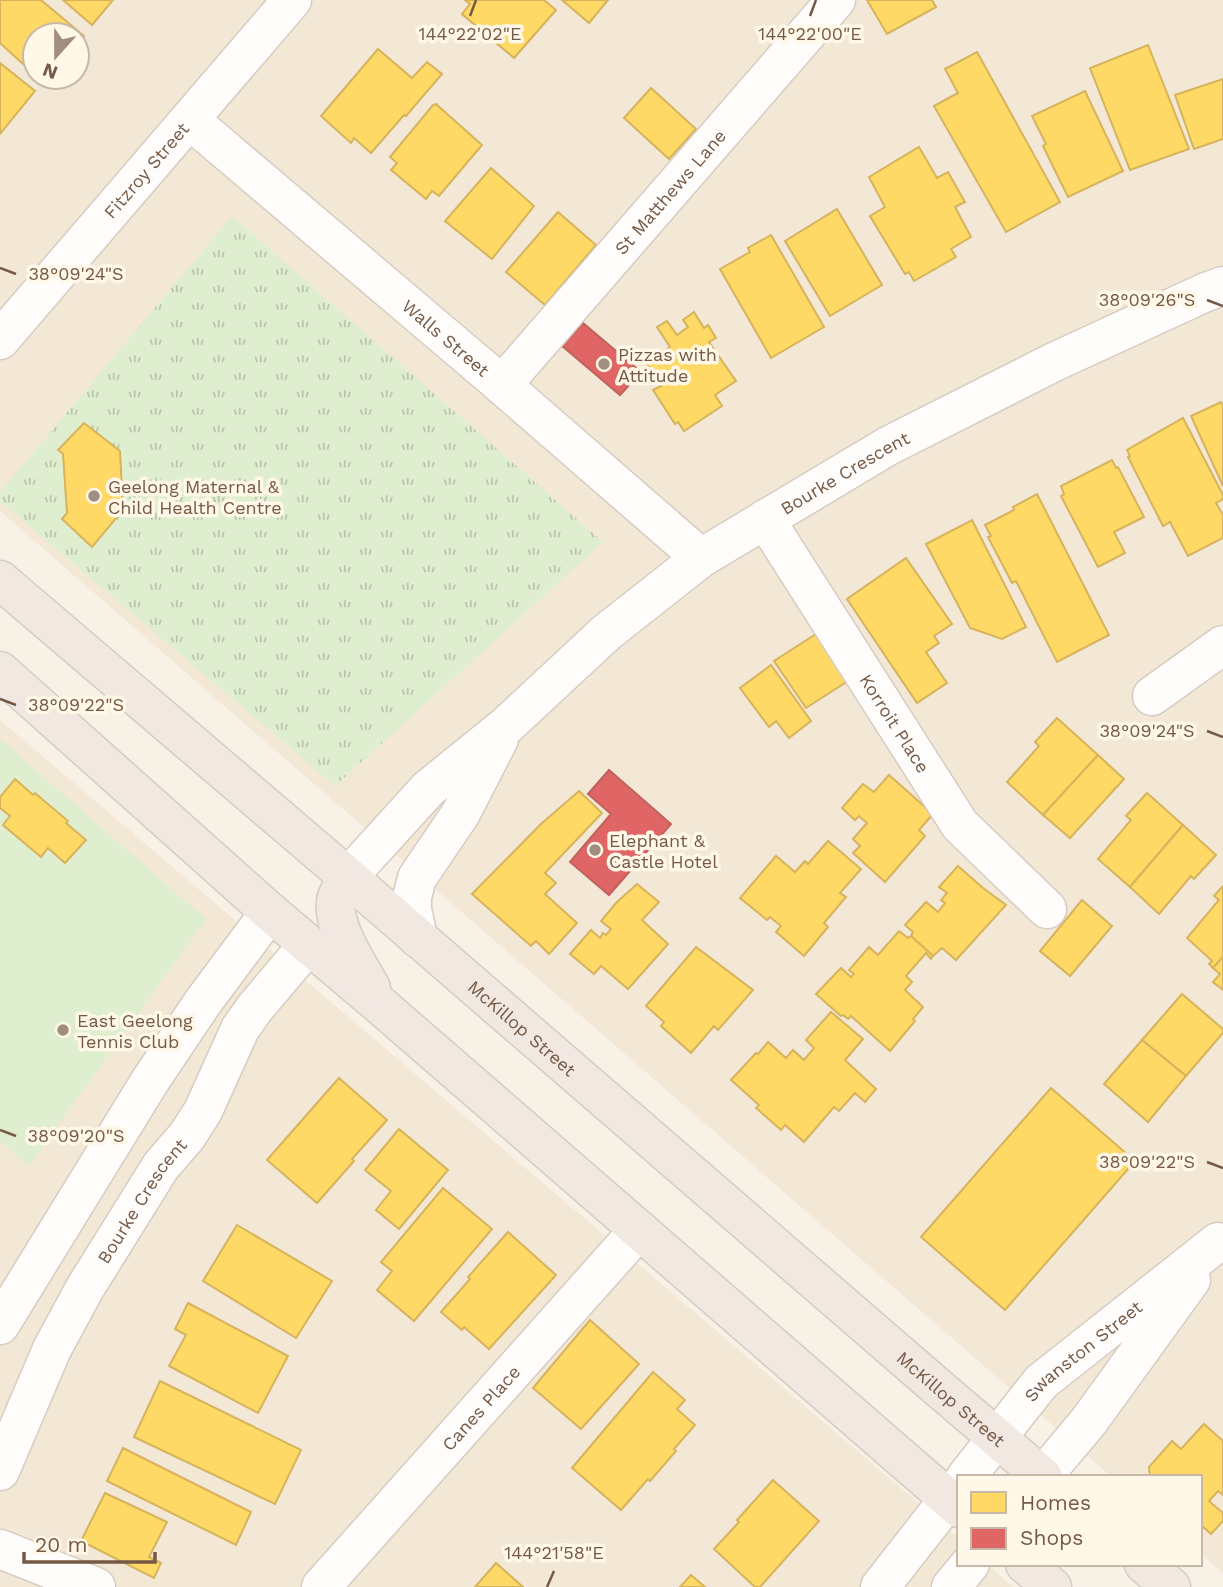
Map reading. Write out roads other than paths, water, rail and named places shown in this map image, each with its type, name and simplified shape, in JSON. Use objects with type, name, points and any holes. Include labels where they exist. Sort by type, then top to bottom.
[{"type":"highway","name":"McKillop Street","points":[[0,580],[1041,1475]]},
{"type":"highway","points":[[0,671],[270,912],[639,1230],[957,1492]]},
{"type":"highway","points":[[348,877],[336,897],[336,916],[380,1005]]},
{"type":"highway","points":[[1027,1566],[1052,1587]]},
{"type":"highway","points":[[1146,1566],[1171,1587]]},
{"type":"street","name":"Fitzroy Street","points":[[0,340],[292,0]]},
{"type":"street","name":"St Matthews Lane","points":[[502,385],[836,0]]},
{"type":"street","name":"Walls Street","points":[[190,120],[701,558]]},
{"type":"street","name":"Bourke Crescent","points":[[348,877],[428,789],[507,725],[607,632],[701,558],[888,446],[1054,362],[1223,286]]},
{"type":"street","name":"Korroit Place","points":[[765,519],[960,825],[1047,909]]},
{"type":"street","points":[[1152,696],[1223,645]]},
{"type":"street","name":"Bourke Crescent","points":[[418,938],[412,909],[417,878],[461,813],[507,725]]},
{"type":"street","points":[[52,1349],[1,1319],[150,1081],[203,1002],[270,912]]},
{"type":"street","name":"Bourke Crescent","points":[[0,1471],[52,1349],[85,1288],[161,1167],[187,1136],[203,1111],[240,1029],[308,945]]},
{"type":"street","name":"Canes Place","points":[[321,1587],[639,1230]]},
{"type":"street","name":"Swanston Street","points":[[971,1475],[1041,1382],[1221,1239]]},
{"type":"street","name":"Swanston Street","points":[[1045,1475],[1089,1421],[1221,1239]]},
{"type":"street","name":"Swanston Street","points":[[880,1587],[957,1494]]},
{"type":"street","points":[[0,1549],[96,1587]]},
{"type":"street","points":[[951,1587],[968,1566]]},
{"type":"place","name":"Pizzas with Attitude","points":[[604,364]]},
{"type":"place","name":"Geelong Maternal & Child Health Centre","points":[[94,496]]},
{"type":"place","name":"Elephant & Castle Hotel","points":[[595,850]]},
{"type":"place","name":"East Geelong Tennis Club","points":[[63,1030]]}]
